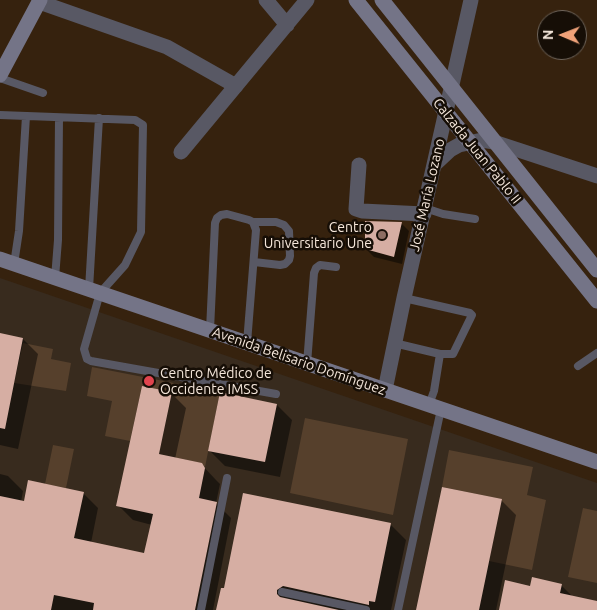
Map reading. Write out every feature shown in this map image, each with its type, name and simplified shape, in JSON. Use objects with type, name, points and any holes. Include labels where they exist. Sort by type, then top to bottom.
[{"type":"main road","name":"Calzada Juan Pablo II","points":[[356,0],[597,301]]},
{"type":"main road","name":"Calzada Juan Pablo II","points":[[382,0],[597,270]]},
{"type":"main road","points":[[0,76],[39,1]]},
{"type":"main road","name":"Avenida Belisario Domínguez","points":[[7,261],[597,462]]},
{"type":"street","points":[[266,0],[286,25]]},
{"type":"street","points":[[181,152],[307,0]]},
{"type":"street","name":"José María Lozano","points":[[385,390],[471,0]]},
{"type":"street","points":[[39,1],[167,47],[236,86]]},
{"type":"street","points":[[434,166],[450,150],[470,142],[482,140],[494,142],[597,176]]},
{"type":"street","points":[[359,165],[356,209],[362,211],[424,211]]},
{"type":"lane","points":[[0,76],[43,93]]},
{"type":"lane","points":[[0,115],[135,120],[143,125],[141,232],[125,265],[95,291]]},
{"type":"lane","points":[[7,261],[19,231],[26,116]]},
{"type":"lane","points":[[54,278],[58,240],[59,118]]},
{"type":"lane","points":[[99,118],[95,291],[84,349],[87,358],[91,361],[276,394]]},
{"type":"lane","points":[[424,211],[475,219]]},
{"type":"lane","points":[[210,330],[215,223],[217,218],[227,214],[253,222],[276,222],[284,225],[289,231],[289,260],[285,264],[254,262]]},
{"type":"lane","points":[[247,343],[256,230],[253,222]]},
{"type":"lane","points":[[307,364],[314,273],[320,265],[336,267]]},
{"type":"lane","points":[[394,343],[440,354],[453,354],[472,315],[470,312],[404,298]]},
{"type":"lane","points":[[578,366],[597,353]]},
{"type":"lane","points":[[398,610],[435,407],[434,390],[440,354]]},
{"type":"lane","points":[[201,610],[227,478]]},
{"type":"lane","points":[[282,592],[366,610]]},
{"type":"shaded area","name":"Centro Médico de Occidente IMSS","points":[[0,278],[597,483],[597,610],[0,610]]},
{"type":"shaded area","points":[[23,343],[53,349],[51,359],[71,363],[66,391],[14,383]]},
{"type":"shaded area","points":[[92,367],[220,392],[205,467],[201,463],[159,454],[172,392],[142,386],[130,441],[105,436],[112,401],[87,396]]},
{"type":"shaded area","points":[[305,418],[408,439],[393,515],[290,493]]},
{"type":"shaded area","points":[[53,445],[74,449],[66,488],[45,484]]},
{"type":"shaded area","points":[[449,450],[533,467],[527,495],[546,500],[532,570],[489,561],[501,499],[442,487]]},
{"type":"shaded area","points":[[583,508],[597,511],[597,583],[568,577]]},
{"type":"building","name":"Centro Universitario Une","points":[[365,221],[402,222],[394,257],[365,249]]},
{"type":"building","points":[[0,333],[23,338],[5,429],[0,428]]},
{"type":"building","points":[[142,386],[172,392],[159,454],[202,463],[205,468],[199,498],[217,502],[195,610],[93,610],[94,603],[54,595],[51,610],[0,610],[0,496],[24,501],[28,480],[84,492],[74,538],[144,553],[153,514],[116,506]]},
{"type":"building","points":[[220,392],[277,404],[265,462],[208,451]]},
{"type":"building","points":[[442,487],[502,499],[479,610],[416,610]]},
{"type":"building","points":[[243,493],[391,523],[375,602],[369,601],[369,605],[283,586],[277,590],[277,594],[280,597],[339,610],[216,610],[221,588],[224,588]]},
{"type":"building","points":[[532,577],[562,584],[560,593],[597,601],[597,610],[499,610],[505,580],[530,586]]},
{"type":"place","name":"Centro Universitario Une","points":[[382,235]]},
{"type":"place","name":"Centro Médico de Occidente IMSS","points":[[149,381]]}]
